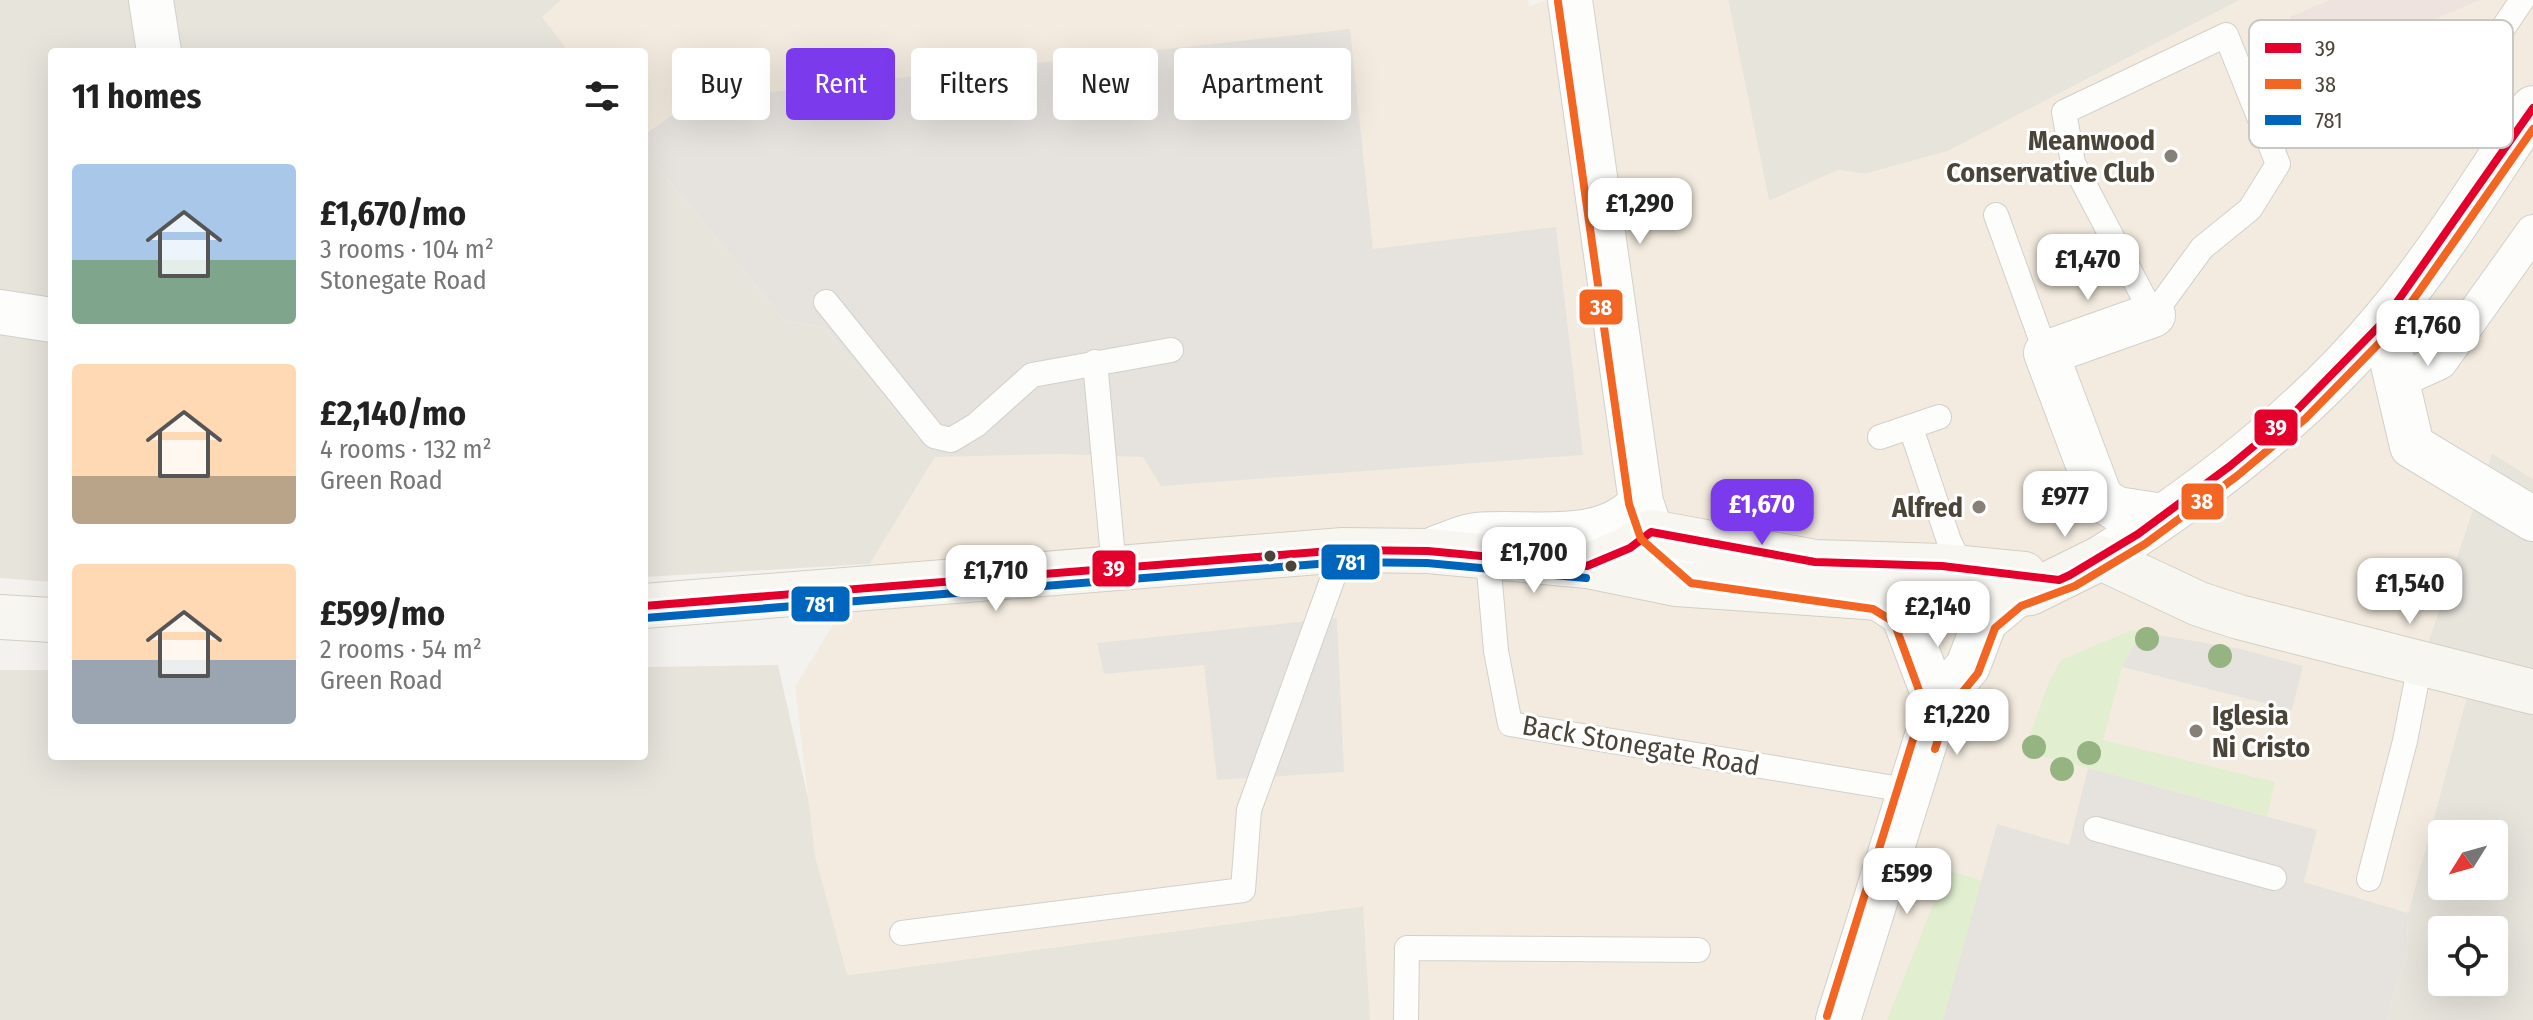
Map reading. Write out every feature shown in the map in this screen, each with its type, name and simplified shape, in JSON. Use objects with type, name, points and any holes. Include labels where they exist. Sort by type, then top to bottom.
[{"type":"main road","points":[[1587,566],[1630,548],[1646,517],[1815,562],[1982,596],[2059,580]]},
{"type":"main road","points":[[649,598],[1343,550],[1428,551],[1487,546],[1676,584],[1936,602],[2059,580],[2101,558],[2199,604],[2533,692]]},
{"type":"main road","points":[[0,617],[48,620]]},
{"type":"street","points":[[151,0],[158,48]]},
{"type":"street","points":[[1570,0],[1646,517],[1696,572],[1867,597],[1903,614],[1937,704]]},
{"type":"street","points":[[2513,137],[2533,108]]},
{"type":"street","points":[[2101,558],[2230,466],[2296,411],[2383,322],[2505,148]]},
{"type":"street","points":[[2396,382],[2440,362],[2533,232]]},
{"type":"street","points":[[0,312],[48,319]]},
{"type":"street","points":[[2153,315],[2046,353],[2101,499],[2117,509],[2163,516]]},
{"type":"street","points":[[2383,322],[2412,446],[2427,458],[2444,464],[2533,519]]},
{"type":"street","points":[[1487,546],[1598,529],[1629,517],[1646,517]]},
{"type":"street","points":[[1838,1020],[1937,704],[1968,666],[1982,596]]},
{"type":"lane","points":[[2509,20],[2522,0]]},
{"type":"lane","points":[[2249,92],[2226,35],[2064,112],[2073,163],[2153,315],[2202,248],[2250,209],[2278,164],[2272,148]]},
{"type":"lane","points":[[1996,215],[2046,353]]},
{"type":"lane","points":[[826,302],[934,436],[951,440],[976,425],[1032,375],[1171,350]]},
{"type":"lane","points":[[1095,362],[1114,568]]},
{"type":"lane","points":[[1880,437],[1939,417]]},
{"type":"lane","points":[[1911,428],[1949,541],[1982,596]]},
{"type":"lane","name":"Back Stonegate Road","points":[[1487,546],[1496,651],[1510,724],[1912,791]]},
{"type":"lane","points":[[902,933],[1243,890],[1249,810],[1343,550]]},
{"type":"lane","points":[[2369,879],[2405,741],[2420,664]]},
{"type":"lane","points":[[2096,829],[2274,878]]},
{"type":"lane","points":[[1406,1020],[1407,948],[1698,950]]},
{"type":"shaded area","points":[[0,0],[561,0],[543,17],[566,48],[48,48],[48,582],[0,578]]},
{"type":"shaded area","points":[[561,0],[1528,0],[1529,6],[1548,0],[1728,0],[1769,201],[1838,170],[1865,174],[1948,151],[2240,0],[2533,0],[2533,479],[2492,453],[2428,642],[2446,661],[2472,677],[2433,820],[2428,820],[2428,839],[2408,913],[2407,945],[2387,1020],[1370,1020],[1363,906],[847,975],[815,856],[795,687],[935,457],[825,328],[784,320],[648,155],[648,48],[566,48],[542,17]]},
{"type":"shaded area","points":[[1728,0],[2240,0],[1948,151],[1865,174],[1838,170],[1769,201]]},
{"type":"shaded area","points":[[2330,0],[2480,0],[2433,20],[2291,20],[2290,17]]},
{"type":"shaded area","points":[[1350,29],[1373,249],[1556,227],[1583,455],[1161,486],[1143,457],[1059,454],[935,457],[825,328],[784,320],[648,155],[648,132],[672,115],[672,120],[770,120],[770,92],[786,90],[786,120],[895,120],[895,78],[911,77],[911,120],[1037,120],[1037,63],[1053,61],[1053,120],[1158,120],[1158,50],[1174,48],[1174,120],[1351,120],[1351,48],[1175,48]]},
{"type":"shaded area","points":[[648,155],[784,320],[825,328],[935,457],[870,564],[648,577]]},
{"type":"shaded area","points":[[2492,453],[2533,479],[2533,671],[2428,643]]},
{"type":"shaded area","points":[[1337,618],[1344,772],[1217,780],[1204,665],[1104,674],[1097,643]]},
{"type":"shaded area","points":[[2141,632],[2241,649],[2303,666],[2292,710],[2122,667]]},
{"type":"shaded area","points":[[778,665],[848,975],[1364,906],[1377,1020],[0,1020],[0,670],[48,670],[48,760],[648,760],[648,667]]},
{"type":"shaded area","points":[[2472,677],[2533,692],[2533,1020],[2387,1020],[2407,945],[2408,913],[2428,839],[2428,900],[2508,900],[2508,820],[2433,820]]},
{"type":"shaded area","points":[[2088,768],[2317,830],[2304,882],[2408,913],[2407,945],[2387,1020],[1943,1020],[1997,824],[2069,845]]},
{"type":"green space","points":[[2132,630],[2141,632],[2122,667],[2103,740],[2275,782],[2267,816],[2024,751],[2049,682],[2061,660]]},
{"type":"green space","points":[[1947,870],[1982,881],[1943,1020],[1887,1020]]},
{"type":"transit line","name":"38","points":[[1558,2],[1629,504],[1641,539],[1691,583],[1873,609],[1894,622],[1924,704],[1827,1016]]},
{"type":"transit line","name":"39","points":[[2513,137],[2533,108]]},
{"type":"transit line","name":"38","points":[[1935,749],[1948,710],[1978,673],[1995,628],[2021,606],[2075,586],[2145,544],[2237,476],[2305,419],[2392,330],[2533,129]]},
{"type":"transit line","name":"39","points":[[648,606],[1343,550],[1428,551],[1587,566],[1630,548],[1651,532],[1815,562],[1942,566],[2059,580],[2138,534],[2230,466],[2296,411],[2383,322],[2505,148]]},
{"type":"transit line","name":"781","points":[[648,618],[1343,562],[1427,563],[1586,578]]},
{"type":"place","name":"Meanwood Conservative Club","points":[[2171,156]]},
{"type":"place","name":"Alfred","points":[[1979,507]]},
{"type":"place","name":"Iglesia Ni Cristo","points":[[2196,731]]}]
